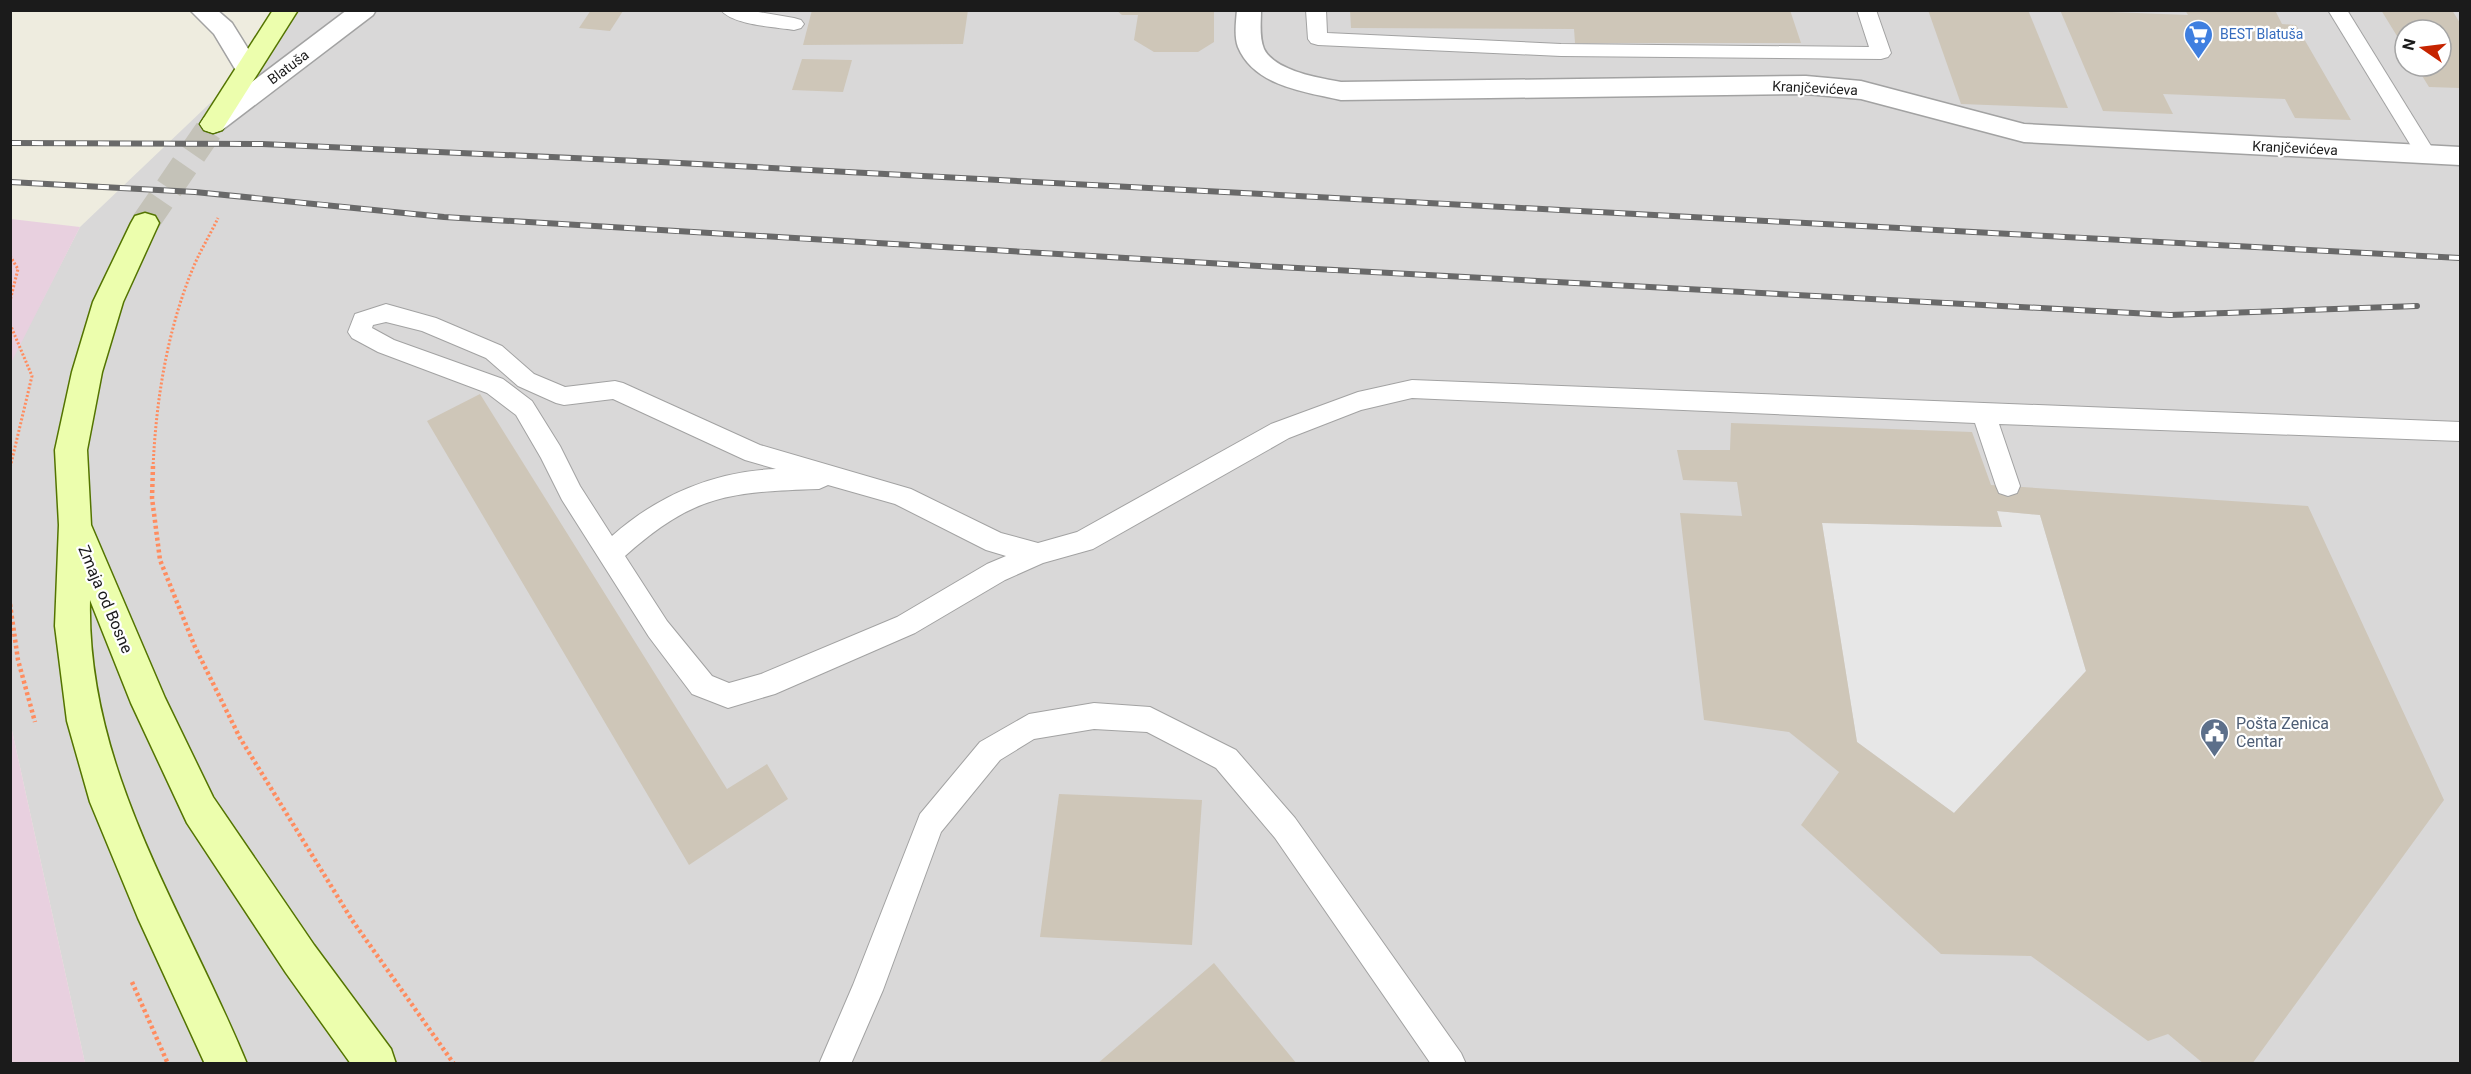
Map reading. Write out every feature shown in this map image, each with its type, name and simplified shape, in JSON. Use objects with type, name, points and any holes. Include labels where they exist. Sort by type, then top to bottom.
[{"type":"main road","points":[[213,124],[286,10]]},
{"type":"main road","points":[[75,525],[71,450],[87,372],[108,302],[145,223]]},
{"type":"main road","name":"Zmaja od Bosne","points":[[75,525],[72,626],[85,721],[109,802],[152,904],[227,1064]]},
{"type":"main road","name":"Zmaja od Bosne","points":[[75,525],[149,703],[200,810],[300,959],[376,1064]]},
{"type":"street","points":[[202,10],[223,29],[247,68]]},
{"type":"street","name":"Blatuša","points":[[213,124],[364,10]]},
{"type":"street","name":"Kranjčevićeva","points":[[1249,10],[1251,47],[1261,62],[1289,79],[1341,91],[1806,85],[1862,90],[2024,133],[2460,156]]},
{"type":"lane","points":[[730,10],[743,16],[794,24]]},
{"type":"lane","points":[[1316,10],[1318,39],[1561,50],[1881,53],[1866,10]]},
{"type":"lane","points":[[2337,10],[2426,154]]},
{"type":"lane","points":[[1038,554],[995,542],[902,496],[754,453],[615,390],[564,396],[526,380],[494,352],[428,324],[386,313],[363,320],[360,332],[369,337],[386,346],[495,386],[524,408],[551,453],[571,493],[658,629],[702,685],[728,696],[765,685],[906,625],[996,572],[1038,554],[1084,541],[1280,431],[1358,401],[1412,389],[2460,432]]},
{"type":"lane","points":[[1984,414],[2008,486]]},
{"type":"lane","points":[[610,554],[639,527],[668,508],[713,488],[748,481],[843,479]]},
{"type":"lane","points":[[835,1064],[867,990],[930,824],[990,751],[1029,727],[1094,716],[1150,720],[1226,759],[1285,828],[1450,1064]]},
{"type":"path","points":[[218,218],[193,268],[168,344],[154,430],[152,498],[160,560],[195,647],[240,738],[352,920],[454,1064]]},
{"type":"path","points":[[10,256],[18,269],[10,301]]},
{"type":"path","points":[[10,324],[15,341],[32,376],[10,468]]},
{"type":"shaded area","points":[[286,11],[2460,11],[2460,1063],[85,1063],[11,726],[10,363],[80,227],[247,68]]},
{"type":"shaded area","points":[[10,219],[80,227],[11,363]]},
{"type":"shaded area","points":[[1997,511],[2040,515],[2086,671],[1954,813],[1857,742],[1822,523],[2001,527]]},
{"type":"shaded area","points":[[11,726],[85,1063],[11,1063]]},
{"type":"building","points":[[591,10],[623,11],[610,31],[579,28]]},
{"type":"building","points":[[812,10],[968,10],[963,44],[803,45]]},
{"type":"building","points":[[1116,10],[1214,10],[1214,42],[1198,52],[1154,52],[1134,40],[1138,15],[1122,15]]},
{"type":"building","points":[[1350,10],[1790,10],[1801,43],[1575,43],[1574,29],[1351,28]]},
{"type":"building","points":[[1928,10],[2028,10],[2068,108],[1961,104]]},
{"type":"building","name":"BEST Blatuša","points":[[2060,10],[2188,15],[2185,10],[2275,10],[2282,24],[2296,25],[2351,120],[2295,118],[2285,99],[2163,94],[2173,114],[2103,111]]},
{"type":"building","points":[[2381,10],[2452,10],[2460,23],[2460,88],[2429,87],[2423,78],[2453,78],[2453,18],[2393,18],[2393,30]]},
{"type":"building","points":[[802,59],[852,60],[843,92],[792,90]]},
{"type":"building","points":[[480,394],[727,789],[767,764],[788,799],[689,865],[427,421]]},
{"type":"building","name":"Pošta Zenica Centar","points":[[1731,423],[1972,432],[1991,485],[2308,506],[2444,800],[2252,1064],[2204,1064],[2168,1034],[2148,1041],[2031,956],[1941,954],[1801,825],[1839,772],[1789,732],[1704,720],[1680,513],[1742,516],[1737,482],[1683,480],[1677,450],[1730,450]],"holes":[[[1997,511],[2040,515],[2086,671],[1954,813],[1857,742],[1822,523],[2002,527]]]},
{"type":"building","points":[[1059,794],[1202,800],[1192,945],[1040,937]]},
{"type":"building","points":[[1214,963],[1297,1064],[1097,1064]]},
{"type":"tunnel","points":[[145,223],[213,124]]},
{"type":"railway","points":[[10,143],[262,144],[661,162],[2460,258]]},
{"type":"railway","points":[[10,182],[195,192],[444,217],[1259,266],[2170,315],[2417,306]]},
{"type":"place","name":"BEST Blatuša","points":[[2199,60]]},
{"type":"place","name":"Pošta Zenica Centar","points":[[2215,758]]}]
